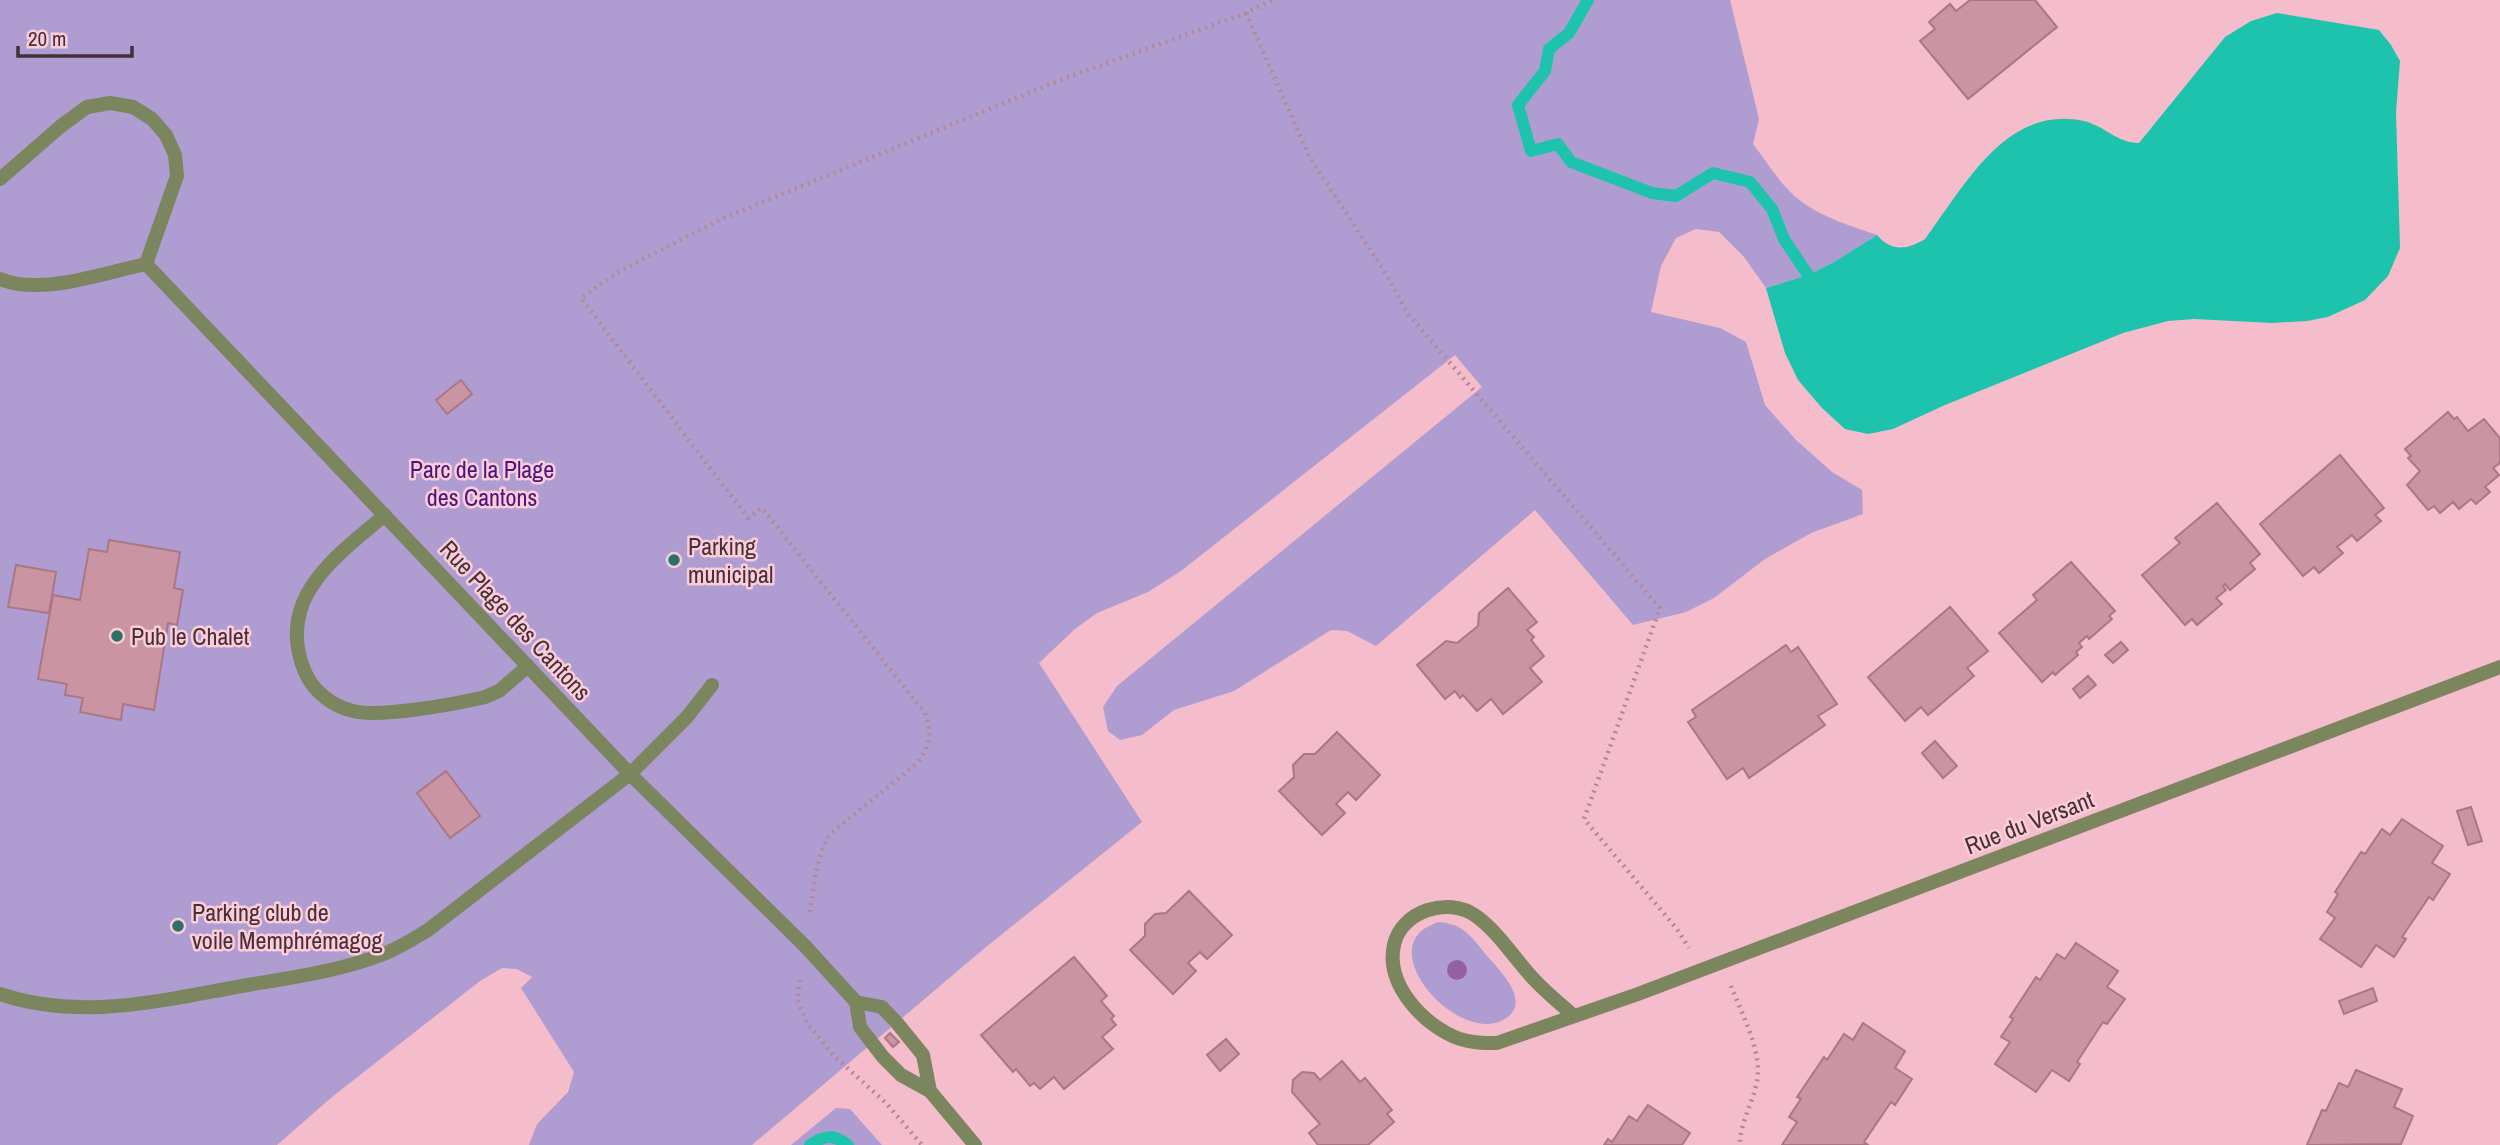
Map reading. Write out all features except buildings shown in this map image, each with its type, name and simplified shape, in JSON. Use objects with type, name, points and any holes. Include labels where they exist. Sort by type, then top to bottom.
[{"type":"street","points":[[0,179],[61,126],[88,107],[110,103],[133,107],[152,119],[166,135],[175,155],[177,176],[146,264],[65,282],[31,286],[0,279]]},
{"type":"street","name":"Rue Plage des Cantons","points":[[146,264],[630,774],[805,946],[856,1002],[860,1027],[883,1057],[901,1075],[930,1091],[975,1145]]},
{"type":"street","points":[[385,515],[336,557],[318,575],[306,594],[299,615],[299,658],[308,679],[320,693],[335,705],[353,711],[371,714],[390,712],[485,697],[499,691],[528,666]]},
{"type":"street","name":"Rue du Versant","points":[[1573,1015],[1531,976],[1475,915],[1459,907],[1443,905],[1428,909],[1413,918],[1401,930],[1394,945],[1393,962],[1398,981],[1408,998],[1430,1023],[1458,1039],[1476,1043],[1497,1043],[1713,966],[2500,667]]},
{"type":"street","points":[[0,994],[20,1001],[71,1008],[129,1007],[310,974],[379,956],[428,930],[630,774],[687,717],[712,685]]},
{"type":"street","name":"Rue Plage des Cantons","points":[[856,1002],[883,1007],[897,1023],[923,1055],[930,1091]]},
{"type":"path","points":[[922,1145],[886,1104],[834,1056],[807,1023],[797,999],[818,860],[823,846],[830,834],[844,821],[915,765],[925,754],[930,741],[930,727],[925,713],[762,508],[748,518],[581,298],[618,272],[719,220],[1060,80],[1246,13],[1272,0]]},
{"type":"path","points":[[1246,13],[1310,158],[1386,274],[1409,315],[1660,608],[1584,819],[1677,929],[1692,952],[1719,969],[1730,982],[1756,1054],[1758,1079],[1744,1118],[1740,1145]]},
{"type":"green space","name":"Parc de la Plage des Cantons","points":[[0,0],[1730,0],[1759,119],[1753,144],[1782,183],[1810,208],[1877,235],[1808,275],[1766,288],[1744,257],[1719,232],[1696,229],[1676,238],[1661,266],[1651,312],[1720,328],[1746,342],[1765,405],[1795,439],[1832,472],[1862,490],[1863,514],[1811,533],[1765,559],[1714,598],[1686,612],[1633,625],[1535,510],[1376,646],[1347,631],[1331,630],[1234,691],[1174,710],[1142,735],[1120,740],[1108,731],[1103,707],[1117,686],[1482,387],[1455,355],[1181,571],[1148,592],[1097,613],[1075,629],[1039,663],[1142,822],[986,947],[752,1145],[529,1145],[537,1124],[568,1092],[574,1072],[521,988],[532,977],[517,969],[502,968],[480,981],[332,1097],[277,1145],[0,1145]]},
{"type":"green space","points":[[1438,922],[1454,925],[1467,933],[1507,980],[1515,997],[1515,1006],[1512,1013],[1503,1020],[1487,1024],[1470,1021],[1437,1000],[1424,985],[1415,968],[1412,952],[1418,934]]},
{"type":"green space","points":[[836,1108],[850,1109],[882,1145],[791,1145]]},
{"type":"shaded area","points":[[2277,13],[2379,30],[2400,61],[2396,112],[2400,248],[2388,276],[2365,300],[2328,317],[2307,321],[2272,323],[2194,319],[2168,321],[2123,333],[1945,405],[1893,429],[1868,434],[1845,429],[1798,380],[1785,353],[1766,288],[1808,275],[1877,235],[1894,247],[1906,247],[1925,239],[1955,196],[1990,154],[2010,137],[2032,125],[2056,119],[2084,121],[2124,140],[2139,143],[2225,37],[2251,21]]},
{"type":"waterway","points":[[1588,0],[1569,33],[1549,49],[1545,71],[1518,105],[1531,151],[1558,144],[1571,162],[1652,193],[1676,196],[1713,173],[1750,182],[1772,209],[1784,239],[1808,275]]},
{"type":"waterway","points":[[810,1145],[829,1137],[848,1145]]},
{"type":"place","name":"Parking municipal","points":[[674,560]]},
{"type":"place","name":"Pub le Chalet","points":[[117,636]]},
{"type":"place","name":"Parking club de voile Memphrémagog","points":[[178,926]]}]
